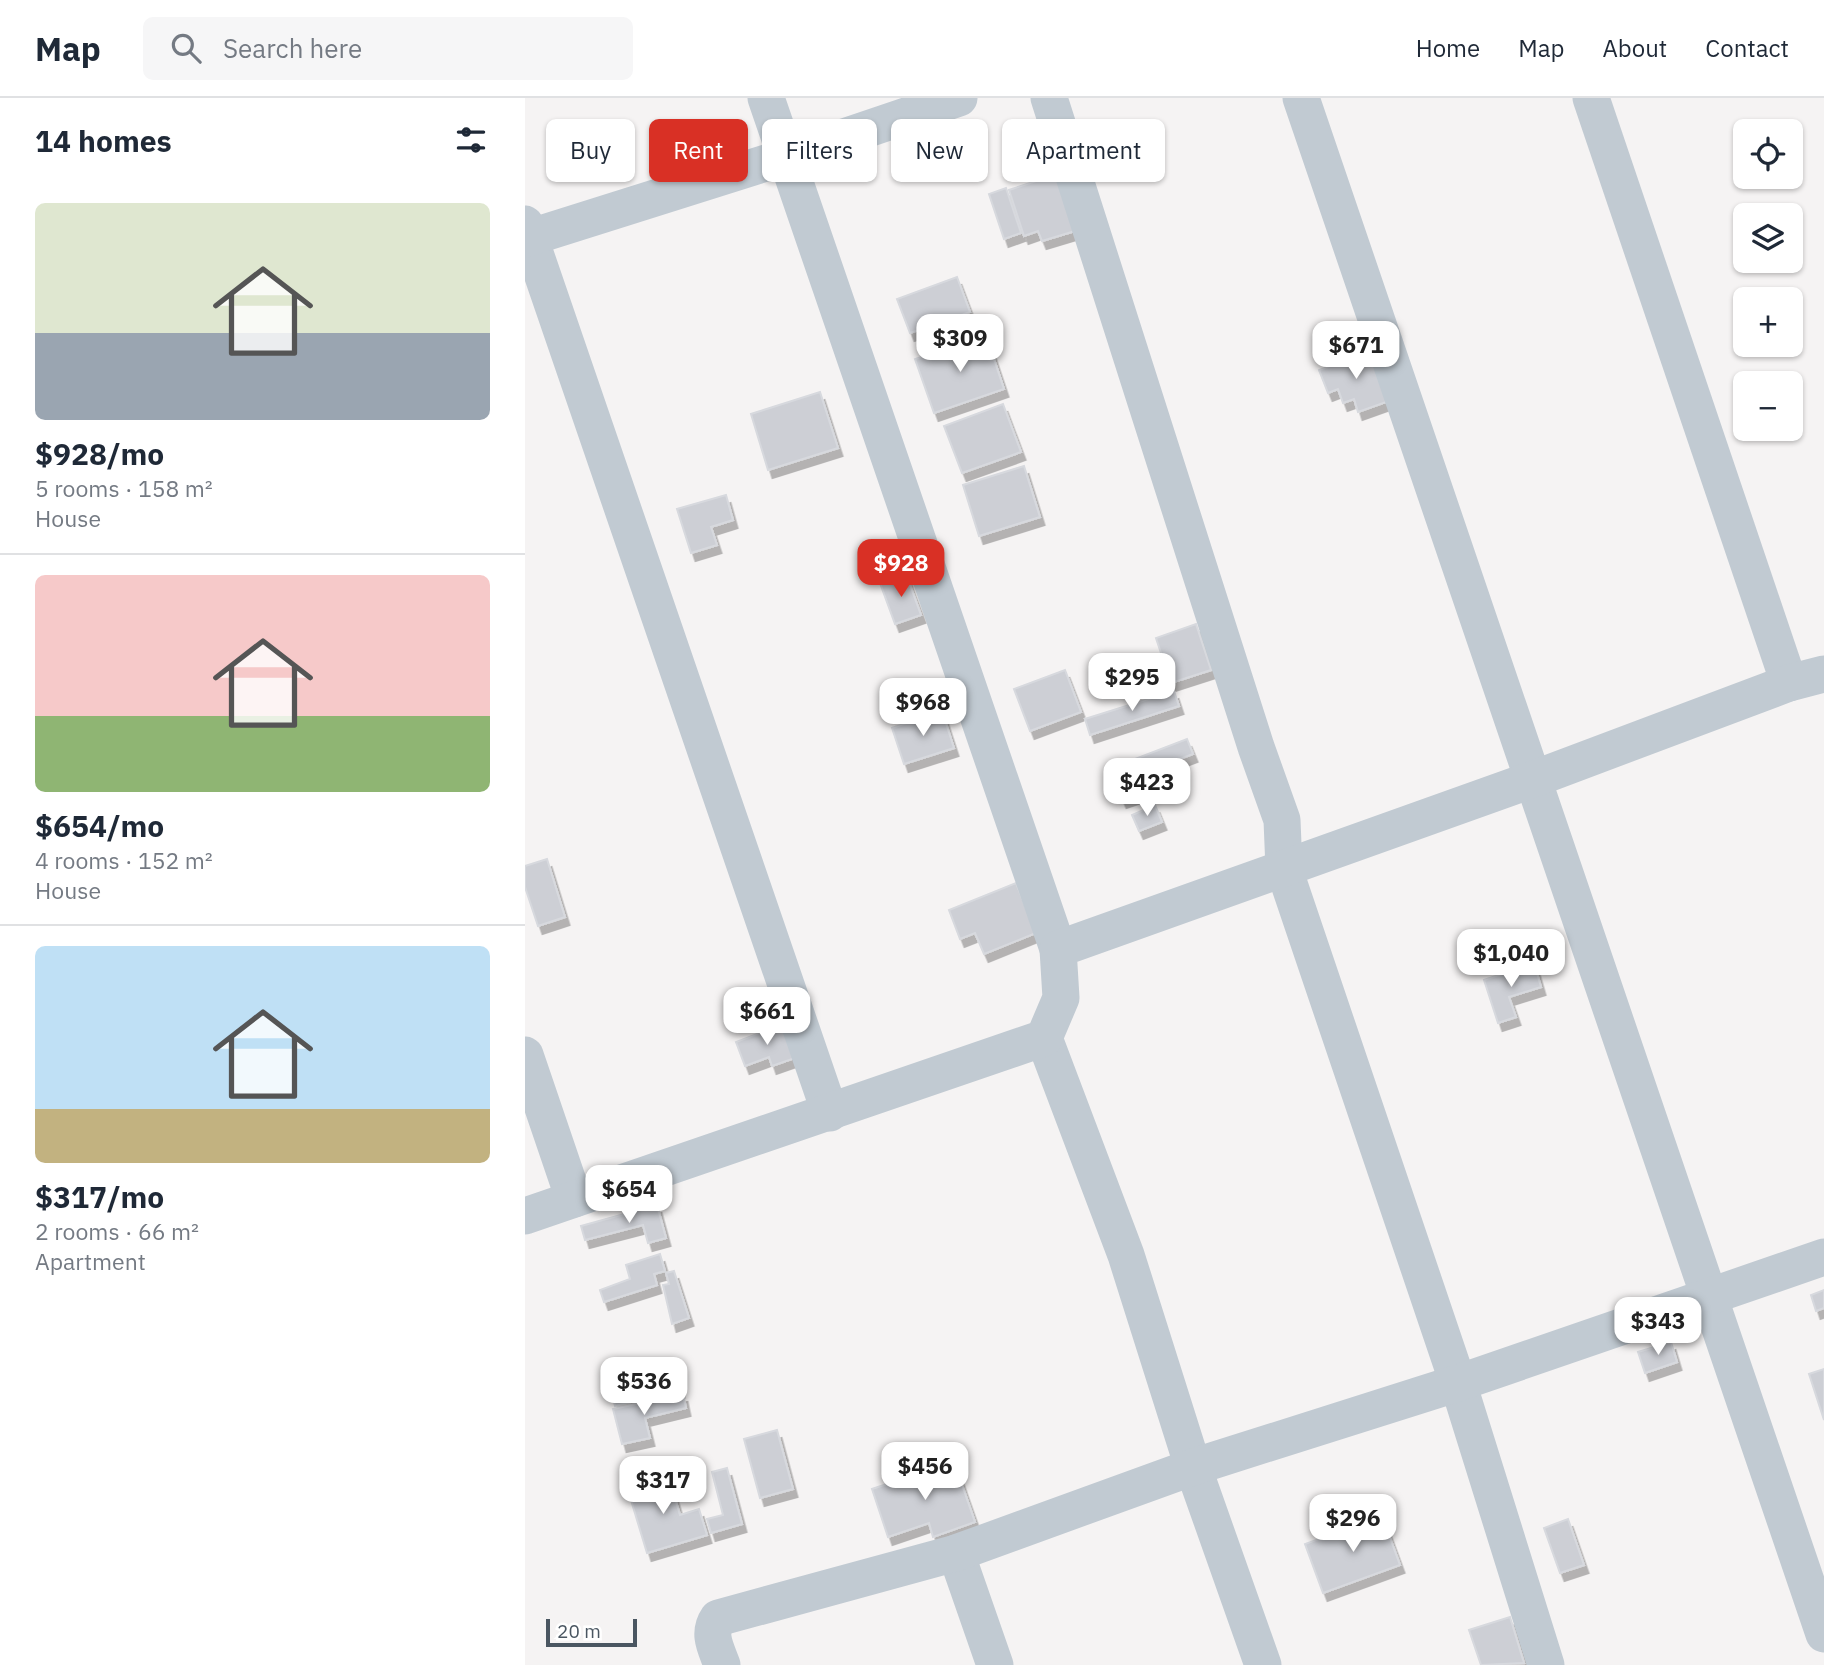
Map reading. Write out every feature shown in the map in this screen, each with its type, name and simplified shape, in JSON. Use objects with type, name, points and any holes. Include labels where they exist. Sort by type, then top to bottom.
[{"type":"street","points":[[766,98],[774,119]]},
{"type":"street","points":[[877,126],[959,98]]},
{"type":"street","points":[[1049,98],[1256,747],[1282,820],[1284,869],[1458,1383],[1545,1665]]},
{"type":"street","points":[[1301,98],[1824,1634]]},
{"type":"street","points":[[1591,98],[1789,683]]},
{"type":"street","points":[[762,164],[527,234],[830,1113]]},
{"type":"street","points":[[797,182],[1058,949],[1061,998],[1044,1038],[1126,1255],[1193,1467],[1263,1665]]},
{"type":"street","points":[[1058,949],[1531,780],[1789,683],[1824,674]]},
{"type":"street","points":[[525,1216],[1044,1038]]},
{"type":"street","points":[[525,1055],[574,1199]]},
{"type":"street","points":[[722,1665],[712,1635],[712,1627],[718,1618],[956,1553],[1193,1467],[1458,1383],[1709,1294],[1824,1257]]},
{"type":"street","points":[[956,1553],[995,1665]]},
{"type":"building","points":[[1033,182],[1060,182],[1075,231],[1042,241],[1038,231],[1024,236],[1009,190]]},
{"type":"building","points":[[1006,188],[1021,233],[1004,239],[989,194]]},
{"type":"building","points":[[957,277],[970,312],[910,333],[897,299]]},
{"type":"building","points":[[986,335],[1004,389],[934,413],[915,359]]},
{"type":"building","points":[[1371,351],[1389,401],[1358,412],[1354,399],[1343,403],[1338,389],[1328,393],[1319,370]]},
{"type":"building","points":[[820,392],[838,448],[768,470],[751,414]]},
{"type":"building","points":[[1003,404],[1021,452],[962,473],[944,426]]},
{"type":"building","points":[[1024,466],[1040,517],[979,536],[963,485]]},
{"type":"building","points":[[726,495],[733,520],[711,527],[717,545],[691,553],[677,509]]},
{"type":"building","points":[[906,574],[921,615],[895,624],[880,583]]},
{"type":"building","points":[[1196,624],[1211,670],[1171,683],[1156,638]]},
{"type":"building","points":[[1065,670],[1081,712],[1030,731],[1014,689]]},
{"type":"building","points":[[1174,691],[1179,706],[1090,735],[1085,719]]},
{"type":"building","points":[[942,711],[954,748],[904,764],[892,728]]},
{"type":"building","points":[[1187,739],[1193,754],[1133,777],[1140,794],[1122,800],[1109,769]]},
{"type":"building","points":[[1155,805],[1162,822],[1139,831],[1132,815]]},
{"type":"building","points":[[547,859],[565,917],[538,926],[525,887],[525,866]]},
{"type":"building","points":[[1016,883],[1036,933],[984,954],[975,933],[960,939],[949,910]]},
{"type":"building","points":[[1534,963],[1541,987],[1509,997],[1516,1017],[1498,1023],[1484,980]]},
{"type":"building","points":[[783,1024],[795,1058],[772,1066],[769,1057],[745,1066],[736,1042]]},
{"type":"building","points":[[657,1205],[666,1238],[648,1243],[643,1225],[585,1240],[581,1226]]},
{"type":"building","points":[[660,1254],[665,1271],[654,1274],[657,1285],[604,1302],[600,1290],[630,1279],[626,1265]]},
{"type":"building","points":[[674,1271],[689,1318],[672,1324],[663,1285],[669,1284],[666,1273]]},
{"type":"building","points":[[1824,1290],[1824,1308],[1816,1311],[1811,1295]]},
{"type":"building","points":[[1671,1342],[1677,1362],[1645,1373],[1638,1352]]},
{"type":"building","points":[[633,1363],[639,1384],[677,1375],[680,1390],[615,1406],[607,1371]]},
{"type":"building","points":[[1824,1369],[1824,1420],[1809,1374]]},
{"type":"building","points":[[683,1394],[686,1408],[645,1418],[650,1438],[622,1444],[613,1409]]},
{"type":"building","points":[[777,1430],[793,1489],[760,1498],[744,1439]]},
{"type":"building","points":[[954,1462],[975,1522],[933,1537],[929,1523],[888,1537],[872,1489]]},
{"type":"building","points":[[727,1468],[742,1524],[711,1533],[707,1519],[723,1515],[712,1472]]},
{"type":"building","points":[[668,1475],[680,1515],[699,1509],[707,1535],[647,1553],[627,1487]]},
{"type":"building","points":[[1382,1516],[1400,1565],[1323,1593],[1305,1544]]},
{"type":"building","points":[[1568,1519],[1584,1565],[1560,1573],[1544,1528]]},
{"type":"building","points":[[1510,1617],[1524,1663],[1481,1665],[1469,1630]]}]
